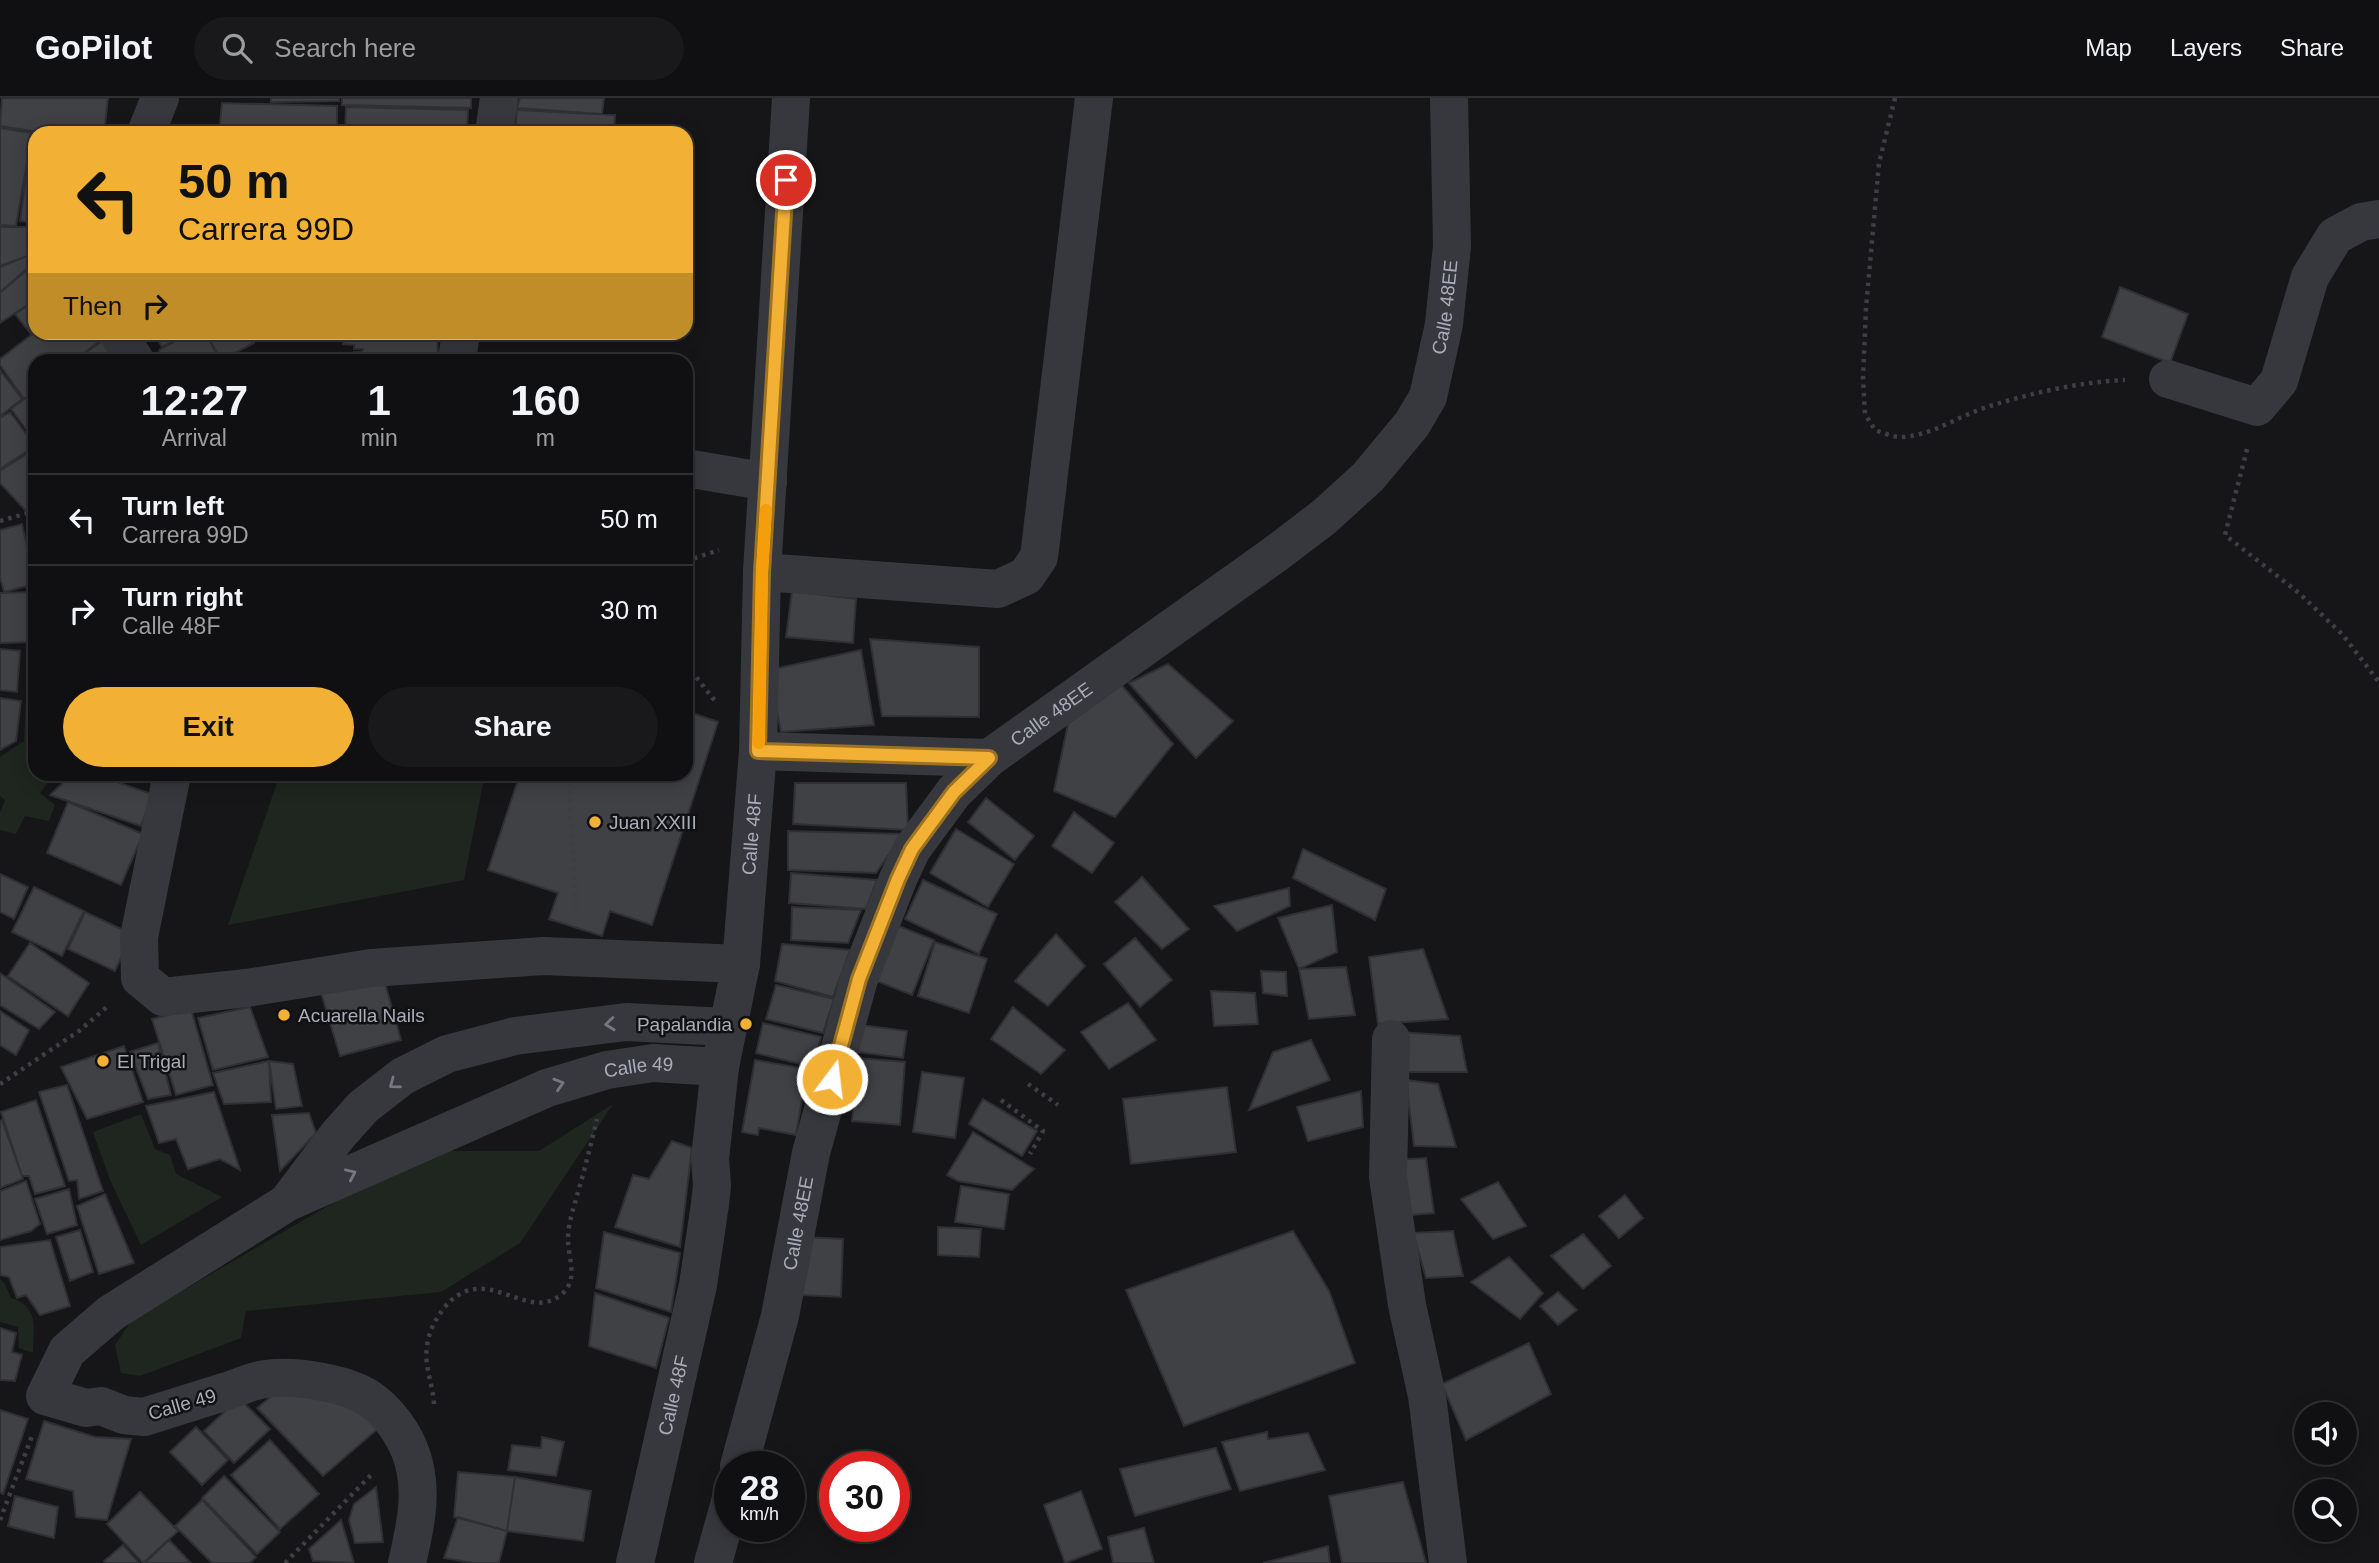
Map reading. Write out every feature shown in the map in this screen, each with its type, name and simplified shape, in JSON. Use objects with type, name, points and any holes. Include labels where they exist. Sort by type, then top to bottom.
[{"type":"street","points":[[149,126],[160,98]]},
{"type":"street","points":[[495,126],[499,98]]},
{"type":"street","name":"Calle 48F","points":[[635,1563],[698,1284],[711,1195],[710,1159],[720,1067],[741,964],[758,751],[762,572],[791,98]]},
{"type":"street","points":[[762,572],[998,589],[1026,576],[1039,557],[1094,98]]},
{"type":"street","name":"Calle 48EE","points":[[743,1451],[780,1316],[811,1153],[859,979],[912,849],[954,792],[989,758],[1324,517],[1368,477],[1412,425],[1428,397],[1444,324],[1452,246],[1449,98]]},
{"type":"street","points":[[2168,379],[2258,407],[2280,381],[2310,277],[2335,236],[2361,222],[2379,219]]},
{"type":"street","points":[[693,469],[768,482]]},
{"type":"street","points":[[758,751],[989,758]]},
{"type":"street","points":[[171,781],[139,937],[140,978],[163,997],[247,988],[371,968],[543,956],[741,964]]},
{"type":"street","name":"Calle 49","points":[[288,1202],[338,1135],[363,1107],[403,1076],[447,1054],[515,1036],[626,1022],[727,1027]]},
{"type":"street","points":[[1391,1039],[1388,1177],[1407,1305],[1427,1396],[1448,1563]]},
{"type":"street","name":"Calle 49","points":[[407,1563],[418,1497],[415,1468],[406,1439],[373,1401],[352,1391],[314,1381],[265,1378],[144,1417],[124,1415],[101,1406],[86,1408],[45,1396],[67,1351],[111,1312],[288,1202],[547,1088],[607,1070],[653,1063],[720,1067]]},
{"type":"street","points":[[713,1563],[719,1542]]},
{"type":"path","points":[[1895,98],[1879,163],[1866,308],[1863,378],[1865,415],[1875,430],[1898,437],[1927,433],[1985,407],[2043,392],[2109,381],[2168,379]]},
{"type":"path","points":[[2258,407],[2225,535],[2300,593],[2342,634],[2379,682]]},
{"type":"path","points":[[0,521],[28,513]]},
{"type":"path","points":[[693,673],[718,705]]},
{"type":"path","points":[[543,956],[578,928],[568,781]]},
{"type":"path","points":[[0,1084],[79,1031],[140,978]]},
{"type":"path","points":[[1028,1084],[1058,1105]]},
{"type":"path","points":[[1001,1100],[1044,1131],[1030,1154]]},
{"type":"path","points":[[285,1563],[406,1439],[428,1422],[435,1407],[434,1393],[427,1374],[426,1348],[432,1326],[454,1298],[467,1290],[479,1288],[540,1302],[562,1294],[569,1284],[572,1270],[568,1238],[583,1174]]},
{"type":"path","points":[[0,1520],[45,1396]]},
{"type":"shaded area","points":[[28,653],[28,781],[49,781],[40,793],[55,805],[49,821],[25,816],[16,834],[0,830],[0,813],[5,800],[0,796],[0,757],[24,741]]},
{"type":"shaded area","points":[[278,781],[484,781],[464,880],[228,925]]},
{"type":"shaded area","points":[[613,1104],[520,1243],[441,1292],[246,1311],[241,1338],[140,1376],[121,1373],[115,1345],[132,1320],[422,1151],[539,1151]]},
{"type":"shaded area","points":[[141,1114],[155,1149],[170,1155],[176,1174],[222,1197],[141,1245],[110,1180],[93,1132]]},
{"type":"shaded area","points":[[0,1279],[11,1298],[27,1307],[31,1313],[34,1327],[33,1353],[19,1348],[18,1327],[0,1322]]},
{"type":"building","points":[[2,98],[108,98],[105,126],[28,126],[28,130],[0,126]]},
{"type":"building","points":[[271,98],[339,98],[339,101],[271,102]]},
{"type":"building","points":[[342,98],[471,98],[471,108],[342,105]]},
{"type":"building","points":[[520,98],[604,98],[602,114],[517,108]]},
{"type":"building","points":[[222,103],[337,106],[337,126],[220,126]]},
{"type":"building","points":[[346,107],[468,110],[467,126],[345,126]]},
{"type":"building","points":[[517,110],[615,115],[614,126],[516,126]]},
{"type":"building","points":[[0,128],[28,132],[28,156],[16,226],[0,225]]},
{"type":"building","points":[[26,177],[28,222],[20,221]]},
{"type":"building","points":[[0,227],[28,227],[28,256],[0,266]]},
{"type":"building","points":[[28,256],[28,268],[0,292],[0,267]]},
{"type":"building","points":[[28,269],[28,305],[0,323],[0,293]]},
{"type":"building","points":[[2120,287],[2188,314],[2170,363],[2102,337]]},
{"type":"building","points":[[28,306],[28,330],[15,314]]},
{"type":"building","points":[[28,337],[28,340],[101,340],[83,354],[28,354],[28,396],[24,399],[0,365],[0,359]]},
{"type":"building","points":[[158,340],[176,340],[162,347]]},
{"type":"building","points":[[177,340],[209,340],[217,354],[158,354],[160,349]]},
{"type":"building","points":[[210,340],[253,340],[254,343],[233,354],[218,354]]},
{"type":"building","points":[[343,340],[437,340],[438,354],[354,354],[362,352],[363,349],[354,349],[354,345],[343,344]]},
{"type":"building","points":[[102,341],[112,354],[84,354]]},
{"type":"building","points":[[0,370],[22,399],[0,416]]},
{"type":"building","points":[[28,396],[28,432],[11,409]]},
{"type":"building","points":[[10,412],[28,436],[28,451],[0,469],[0,418]]},
{"type":"building","points":[[28,453],[28,512],[0,483],[0,471]]},
{"type":"building","points":[[22,524],[28,552],[28,586],[4,592],[0,577],[0,530]]},
{"type":"building","points":[[792,591],[856,599],[853,643],[786,637]]},
{"type":"building","points":[[28,592],[28,642],[0,643],[0,593]]},
{"type":"building","points":[[870,639],[979,647],[979,717],[882,716]]},
{"type":"building","points":[[0,649],[20,651],[17,692],[0,690]]},
{"type":"building","points":[[861,650],[874,725],[781,732],[769,670]]},
{"type":"building","points":[[1168,664],[1233,721],[1196,758],[1129,683]]},
{"type":"building","points":[[1117,680],[1173,744],[1115,817],[1054,791],[1069,719]]},
{"type":"building","points":[[0,698],[21,701],[16,741],[0,750]]},
{"type":"building","name":"Juan XXIII","points":[[693,713],[718,722],[652,925],[610,911],[602,936],[549,919],[558,893],[488,870],[518,781],[693,781]]},
{"type":"building","points":[[65,781],[114,781],[152,794],[141,826],[50,795]]},
{"type":"building","points":[[795,783],[906,783],[908,830],[793,824]]},
{"type":"building","points":[[986,798],[1034,836],[1015,860],[968,822]]},
{"type":"building","points":[[68,802],[143,834],[121,885],[47,853]]},
{"type":"building","points":[[1074,812],[1114,843],[1092,873],[1052,846]]},
{"type":"building","points":[[956,829],[1014,864],[988,907],[930,873]]},
{"type":"building","points":[[788,831],[903,834],[876,873],[788,870]]},
{"type":"building","points":[[1303,849],[1386,889],[1375,920],[1293,878]]},
{"type":"building","points":[[791,873],[877,880],[866,909],[789,903]]},
{"type":"building","points":[[0,874],[28,887],[14,919],[0,912]]},
{"type":"building","points":[[1142,877],[1189,929],[1162,949],[1115,902]]},
{"type":"building","points":[[923,880],[997,914],[979,954],[905,919]]},
{"type":"building","points":[[34,887],[84,911],[62,956],[12,932]]},
{"type":"building","points":[[1289,888],[1290,906],[1237,931],[1214,906]]},
{"type":"building","points":[[1332,905],[1337,952],[1299,969],[1278,918]]},
{"type":"building","points":[[792,907],[861,910],[848,943],[791,940]]},
{"type":"building","points":[[85,912],[132,934],[115,971],[68,949]]},
{"type":"building","points":[[896,925],[934,940],[912,995],[874,980]]},
{"type":"building","points":[[1056,934],[1085,966],[1048,1006],[1015,981]]},
{"type":"building","points":[[1135,938],[1172,980],[1140,1007],[1104,964]]},
{"type":"building","points":[[935,942],[987,959],[969,1013],[918,996]]},
{"type":"building","points":[[30,943],[89,983],[68,1016],[8,976]]},
{"type":"building","points":[[782,944],[850,950],[833,997],[775,981]]},
{"type":"building","points":[[1423,949],[1448,1019],[1378,1024],[1369,957]]},
{"type":"building","points":[[1346,967],[1355,1015],[1309,1019],[1299,969]]},
{"type":"building","points":[[1261,971],[1286,972],[1287,996],[1263,993]]},
{"type":"building","points":[[0,973],[55,1012],[39,1029],[0,1005]]},
{"type":"building","points":[[384,980],[401,1040],[340,1056],[321,993]]},
{"type":"building","points":[[776,985],[834,999],[823,1033],[766,1019]]},
{"type":"building","points":[[1211,991],[1255,993],[1258,1024],[1214,1026]]},
{"type":"building","points":[[1128,1003],[1156,1040],[1109,1069],[1081,1032]]},
{"type":"building","points":[[250,1007],[268,1057],[213,1070],[198,1018]]},
{"type":"building","points":[[1013,1007],[1065,1050],[1041,1074],[991,1039]]},
{"type":"building","points":[[191,1009],[213,1085],[176,1095],[152,1019]]},
{"type":"building","points":[[0,1011],[29,1030],[16,1055],[0,1045]]},
{"type":"building","points":[[763,1023],[821,1037],[813,1067],[756,1053]]},
{"type":"building","points":[[861,1025],[907,1031],[903,1058],[857,1052]]},
{"type":"building","points":[[1398,1032],[1460,1036],[1467,1072],[1402,1072]]},
{"type":"building","points":[[1311,1040],[1330,1080],[1249,1110],[1273,1052]]},
{"type":"building","points":[[158,1043],[171,1095],[148,1099],[130,1052]]},
{"type":"building","points":[[124,1046],[143,1102],[87,1119],[61,1067]]},
{"type":"building","points":[[858,1058],[905,1062],[900,1125],[852,1121]]},
{"type":"building","points":[[755,1060],[807,1069],[796,1135],[759,1128],[758,1135],[742,1132]]},
{"type":"building","points":[[269,1061],[271,1102],[224,1104],[213,1073]]},
{"type":"building","points":[[269,1061],[293,1064],[302,1106],[276,1109]]},
{"type":"building","points":[[922,1072],[964,1078],[955,1138],[913,1132]]},
{"type":"building","points":[[1406,1080],[1438,1084],[1456,1147],[1414,1146]]},
{"type":"building","points":[[67,1085],[103,1191],[79,1199],[77,1180],[69,1181],[39,1092]]},
{"type":"building","points":[[1227,1087],[1236,1152],[1131,1164],[1123,1099]]},
{"type":"building","points":[[1361,1091],[1363,1127],[1308,1141],[1297,1107]]},
{"type":"building","points":[[214,1092],[240,1170],[220,1159],[188,1169],[176,1139],[159,1143],[146,1106]]},
{"type":"building","points":[[983,1099],[1037,1131],[1022,1156],[969,1124]]},
{"type":"building","points":[[36,1100],[65,1186],[35,1194],[29,1176],[22,1176],[1,1112]]},
{"type":"building","points":[[309,1113],[316,1133],[280,1171],[272,1115]]},
{"type":"building","points":[[2,1120],[23,1179],[0,1188],[0,1121]]},
{"type":"building","points":[[973,1132],[1034,1169],[1012,1190],[958,1181],[947,1175]]},
{"type":"building","points":[[672,1141],[692,1148],[680,1247],[615,1227],[633,1175],[649,1179]]},
{"type":"building","points":[[1426,1158],[1434,1213],[1399,1216],[1393,1160]]},
{"type":"building","points":[[26,1181],[40,1224],[31,1231],[0,1240],[0,1191]]},
{"type":"building","points":[[1498,1182],[1526,1226],[1493,1239],[1461,1199]]},
{"type":"building","points":[[961,1186],[1009,1194],[1004,1229],[955,1222]]},
{"type":"building","points":[[69,1189],[77,1225],[47,1234],[35,1199]]},
{"type":"building","points":[[105,1194],[134,1263],[99,1274],[77,1206]]},
{"type":"building","points":[[1625,1195],[1643,1218],[1619,1238],[1599,1216]]},
{"type":"building","points":[[938,1227],[981,1229],[979,1257],[938,1255]]},
{"type":"building","points":[[80,1230],[93,1272],[70,1281],[56,1237]]},
{"type":"building","points":[[1293,1231],[1329,1291],[1355,1363],[1184,1426],[1126,1290]]},
{"type":"building","points":[[1453,1231],[1463,1276],[1426,1278],[1413,1233]]},
{"type":"building","points":[[604,1232],[680,1253],[671,1312],[596,1288]]},
{"type":"building","points":[[1583,1234],[1611,1266],[1583,1289],[1551,1256]]},
{"type":"building","points":[[804,1237],[843,1239],[841,1297],[802,1295]]},
{"type":"building","points":[[50,1240],[70,1306],[40,1315],[26,1295],[17,1298],[9,1277],[0,1275],[0,1247]]},
{"type":"building","points":[[1509,1257],[1543,1293],[1520,1319],[1471,1282]]},
{"type":"building","points":[[1558,1292],[1577,1310],[1558,1325],[1540,1306]]},
{"type":"building","points":[[595,1293],[669,1318],[656,1368],[589,1346]]},
{"type":"building","points":[[0,1328],[16,1333],[12,1352],[22,1355],[15,1381],[0,1380]]},
{"type":"building","points":[[1529,1343],[1551,1394],[1466,1440],[1442,1384]]},
{"type":"building","points":[[284,1386],[358,1405],[380,1427],[323,1476],[257,1408]]},
{"type":"building","points":[[239,1398],[270,1429],[234,1463],[204,1431]]},
{"type":"building","points":[[0,1410],[28,1419],[3,1494],[0,1492]]},
{"type":"building","points":[[44,1421],[95,1437],[131,1439],[107,1520],[76,1517],[73,1491],[26,1479]]},
{"type":"building","points":[[196,1427],[228,1460],[202,1485],[170,1452]]},
{"type":"building","points":[[1267,1432],[1268,1439],[1308,1433],[1325,1470],[1240,1491],[1222,1442]]},
{"type":"building","points":[[542,1437],[564,1442],[556,1476],[508,1470],[512,1445],[541,1448]]},
{"type":"building","points":[[270,1440],[319,1494],[280,1529],[231,1475]]},
{"type":"building","points":[[1216,1448],[1231,1489],[1135,1516],[1120,1469]]},
{"type":"building","points":[[458,1472],[515,1477],[507,1531],[454,1517]]},
{"type":"building","points":[[224,1476],[280,1532],[257,1554],[202,1498]]},
{"type":"building","points":[[515,1477],[591,1491],[583,1541],[507,1531]]},
{"type":"building","points":[[1403,1482],[1426,1563],[1342,1563],[1329,1496]]},
{"type":"building","points":[[376,1487],[383,1542],[355,1543],[349,1520],[354,1504]]},
{"type":"building","points":[[1081,1491],[1102,1549],[1065,1563],[1044,1505]]},
{"type":"building","points":[[140,1492],[178,1531],[143,1563],[107,1524]]},
{"type":"building","points":[[15,1496],[58,1507],[54,1538],[8,1526]]},
{"type":"building","points":[[202,1500],[256,1557],[250,1563],[212,1563],[175,1526]]},
{"type":"building","points":[[458,1517],[507,1531],[499,1563],[474,1563],[444,1558]]},
{"type":"building","points":[[341,1520],[354,1563],[313,1561],[309,1549]]},
{"type":"building","points":[[1144,1528],[1154,1563],[1113,1563],[1108,1537]]},
{"type":"building","points":[[169,1540],[191,1563],[145,1563]]},
{"type":"building","points":[[123,1545],[139,1563],[104,1561]]},
{"type":"building","points":[[1328,1546],[1330,1563],[1263,1563]]},
{"type":"slow traffic","points":[[759,743],[762,572],[766,510]]},
{"type":"place","name":"Juan XXIII","points":[[595,822]]},
{"type":"place","name":"Acuarella Nails","points":[[284,1015]]},
{"type":"place","name":"Papalandia","points":[[746,1024]]},
{"type":"place","name":"El Trigal","points":[[103,1061]]},
{"type":"route","points":[[786,180],[762,572],[758,751],[989,758],[954,792],[912,849],[859,979],[832,1079]]}]
